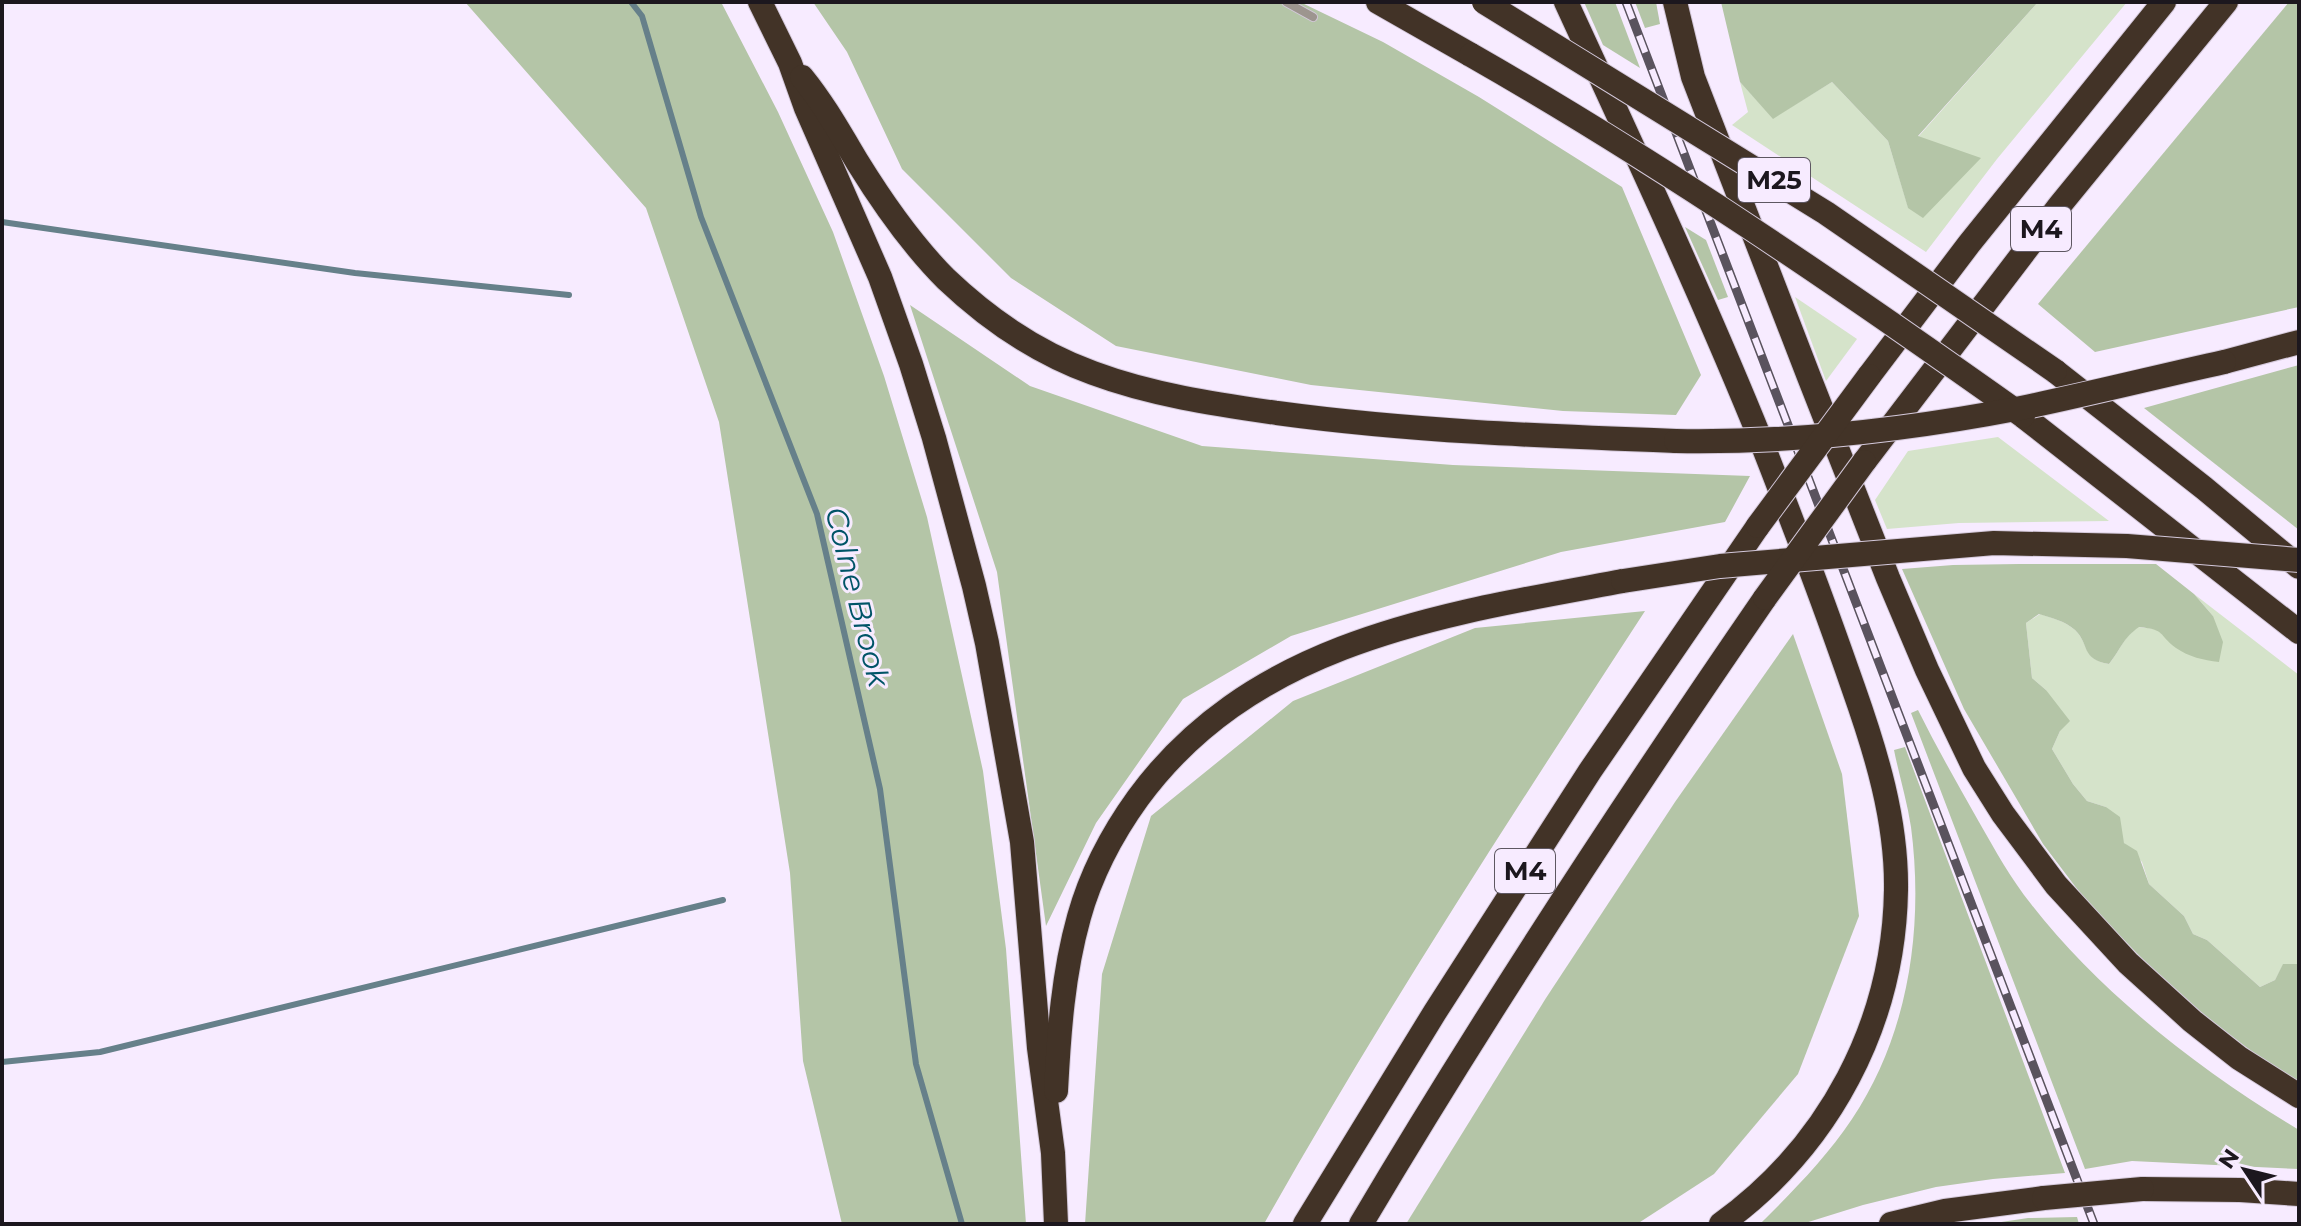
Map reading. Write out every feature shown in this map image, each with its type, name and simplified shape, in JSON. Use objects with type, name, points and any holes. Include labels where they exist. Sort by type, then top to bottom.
[{"type":"highway","points":[[760,2],[790,63],[806,108],[880,277],[906,349],[974,586],[990,657],[1022,842],[1039,1048],[1053,1153],[1056,1224]]},
{"type":"highway","name":"M25","points":[[1378,2],[1598,131],[1801,262],[2023,416],[2299,632]]},
{"type":"highway","name":"M25","points":[[1484,2],[1826,213],[2055,371],[2299,567]]},
{"type":"highway","points":[[1566,2],[1753,421],[1869,731],[1893,835],[1896,888],[1894,934],[1886,982],[1860,1056],[1839,1097],[1807,1144],[1763,1191],[1721,1224]]},
{"type":"highway","points":[[1675,2],[1693,77],[1809,377],[1899,605],[1974,768],[2003,814],[2056,885],[2128,963],[2192,1021],[2239,1058],[2299,1096]]},
{"type":"highway","name":"M4","points":[[1305,1224],[1435,1012],[1573,797],[1758,526],[1969,244],[2164,2]]},
{"type":"highway","name":"M4","points":[[1361,1224],[1565,893],[1765,598],[1864,462],[2060,205],[2226,2]]},
{"type":"highway","points":[[790,63],[823,103],[904,233],[976,305],[1004,327],[1067,362],[1093,373],[1175,396],[1300,416],[1424,429],[1736,442],[1903,427],[2023,407],[2299,342]]},
{"type":"highway","points":[[1053,1153],[1060,1018],[1067,972],[1079,915],[1098,865],[1116,832],[1150,783],[1175,755],[1209,724],[1254,691],[1292,669],[1361,641],[1471,609],[1720,566],[1994,543],[2127,546],[2299,560]]},
{"type":"highway","points":[[1891,1224],[1945,1211],[2142,1189],[2299,1194]]},
{"type":"lane","points":[[1286,2],[1313,17]]},
{"type":"green space","points":[[465,2],[721,2],[778,112],[833,232],[884,376],[927,517],[983,771],[1006,949],[1026,1224],[842,1224],[803,1061],[790,873],[719,422],[646,208]]},
{"type":"green space","points":[[813,2],[1300,2],[1383,42],[1479,97],[1622,187],[1701,375],[1676,415],[1563,411],[1311,385],[1116,346],[1011,278],[902,169],[847,52]]},
{"type":"green space","points":[[1584,2],[1615,2],[1640,68],[1603,45]]},
{"type":"green space","points":[[1635,2],[1656,2],[1660,24],[1645,28]]},
{"type":"green space","points":[[1721,2],[2038,2],[1918,136],[1981,158],[1923,218],[1908,208],[1888,141],[1832,82],[1773,119],[1740,82]]},
{"type":"green space","points":[[2038,2],[2127,2],[1997,159],[1926,252],[1732,125],[1748,112],[1740,82],[1773,118],[1832,82],[1888,141],[1908,207],[1918,137]]},
{"type":"green space","points":[[2289,2],[2299,2],[2299,307],[2095,352],[2038,304]]},
{"type":"green space","points":[[1685,227],[1706,240],[1728,297],[1718,300]]},
{"type":"green space","points":[[1795,297],[1857,339],[1826,381]]},
{"type":"green space","points":[[910,305],[1030,386],[1202,446],[1453,465],[1750,476],[1725,522],[1561,552],[1291,636],[1183,699],[1096,823],[1046,926],[997,572]]},
{"type":"green space","points":[[2299,365],[2299,530],[2144,408]]},
{"type":"green space","points":[[1998,437],[2109,521],[1959,523],[1887,529],[1875,500],[1908,451]]},
{"type":"green space","points":[[2019,564],[2156,564],[2194,594],[2213,616],[2223,642],[2219,662],[2186,654],[2158,631],[2139,627],[2109,664],[2089,655],[2080,635],[2071,627],[2039,614],[2026,623],[2032,678],[2046,690],[2070,721],[2060,731],[2052,749],[2073,784],[2087,801],[2106,807],[2120,817],[2124,843],[2137,851],[2149,884],[2184,916],[2193,934],[2207,940],[2260,987],[2275,980],[2283,964],[2299,964],[2299,1083],[2210,1020],[2160,977],[2087,902],[2043,844],[1964,709],[1902,569]]},
{"type":"green space","points":[[2194,594],[2299,675],[2299,964],[2283,965],[2275,980],[2260,987],[2207,940],[2193,934],[2184,916],[2149,884],[2142,862],[2124,843],[2106,807],[2087,801],[2073,784],[2052,749],[2060,731],[2046,690],[2032,678],[2026,623],[2040,614],[2071,627],[2080,635],[2094,659],[2109,664],[2138,627],[2157,629],[2176,647],[2213,616]]},
{"type":"green space","points":[[1645,611],[1402,991],[1264,1224],[1085,1224],[1102,974],[1151,816],[1293,701],[1475,628]]},
{"type":"green space","points":[[1793,634],[1842,774],[1859,916],[1798,1074],[1714,1174],[1637,1224],[1406,1224],[1546,998],[1675,802]]},
{"type":"green space","points":[[1918,710],[1991,843],[2031,904],[2089,969],[2155,1029],[2226,1083],[2299,1130],[2299,1169],[2132,1161],[2085,1169],[1911,713]]},
{"type":"green space","points":[[1905,747],[2065,1173],[1936,1187],[1802,1224],[1760,1224],[1820,1161],[1852,1119],[1887,1052],[1899,1016],[1908,979],[1915,903],[1911,827],[1894,750]]},
{"type":"green space","points":[[2077,1217],[2079,1224],[1988,1224],[2028,1218]]},
{"type":"waterway","name":"Colne Brook","points":[[631,2],[642,16],[701,217],[817,514],[880,789],[916,1064],[962,1224]]},
{"type":"waterway","points":[[2,222],[355,273],[569,295]]},
{"type":"waterway","points":[[2,1062],[100,1052],[723,900]]},
{"type":"railway","points":[[1626,2],[2094,1224]]}]
